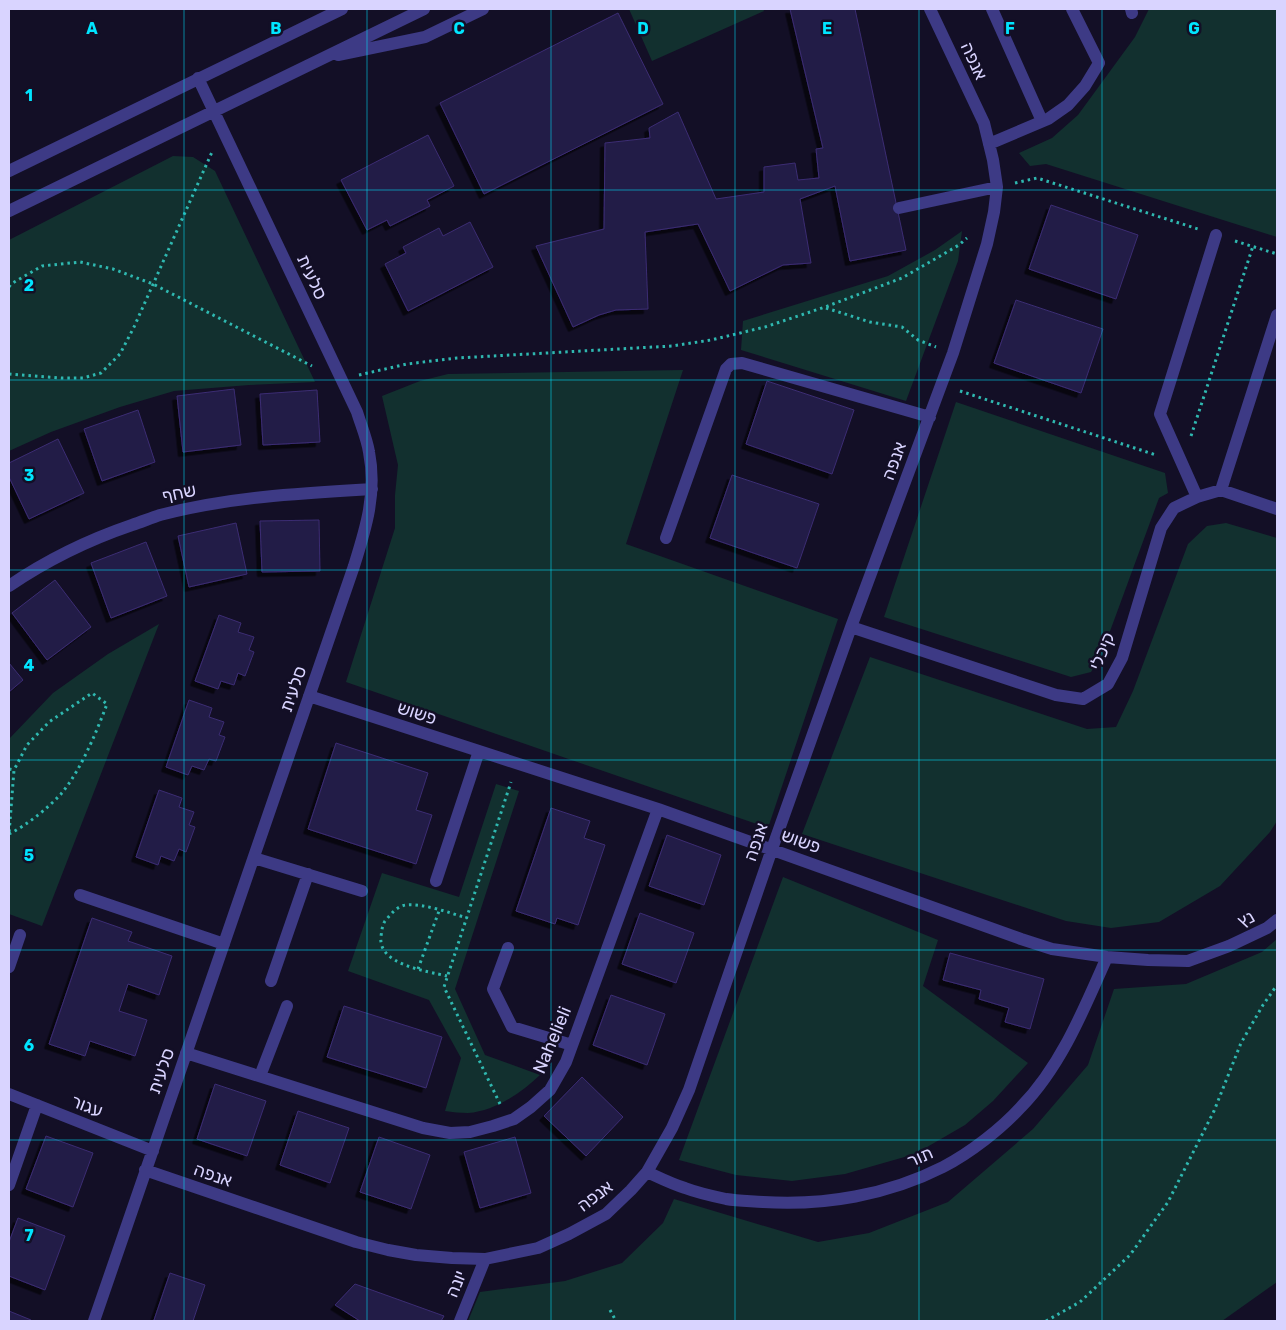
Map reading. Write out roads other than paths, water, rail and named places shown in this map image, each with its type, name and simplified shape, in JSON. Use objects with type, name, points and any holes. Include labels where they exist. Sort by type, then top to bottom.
[{"type":"street","points":[[9,171],[342,9]]},
{"type":"street","points":[[9,211],[424,9]]},
{"type":"street","points":[[319,60],[425,37],[483,9]]},
{"type":"street","name":"אנפה","points":[[145,1170],[364,1244],[416,1255],[485,1259],[538,1248],[569,1234],[606,1214],[647,1172],[672,1128],[689,1090],[851,627],[953,352],[987,244],[997,187],[984,123],[930,9]]},
{"type":"street","points":[[992,9],[1042,121]]},
{"type":"street","points":[[989,144],[1048,119],[1068,105],[1085,86],[1098,63],[1072,9]]},
{"type":"street","name":"סלעית","points":[[94,1321],[357,557],[368,521],[372,489],[370,452],[356,412],[198,78]]},
{"type":"street","points":[[899,208],[997,187]]},
{"type":"street","points":[[1197,497],[1160,414],[1216,235]]},
{"type":"street","points":[[1277,315],[1221,490],[1277,509]]},
{"type":"street","points":[[666,538],[726,369],[731,364],[742,363],[930,416]]},
{"type":"street","name":"שחף","points":[[9,586],[70,550],[119,529],[160,515],[197,507],[288,494],[372,489]]},
{"type":"street","name":"קיכלי","points":[[851,627],[1056,695],[1083,699],[1108,684],[1122,658],[1161,528],[1174,508],[1197,497],[1221,490]]},
{"type":"street","name":"פשוש","points":[[309,696],[658,809],[1052,949],[1107,957],[1188,961],[1229,946]]},
{"type":"street","points":[[436,881],[479,751]]},
{"type":"street","name":"Nahelieli","points":[[186,1053],[423,1128],[450,1133],[470,1132],[514,1118],[531,1107],[550,1090],[566,1062],[658,809]]},
{"type":"street","points":[[254,858],[362,891]]},
{"type":"street","points":[[271,981],[308,874]]},
{"type":"street","points":[[80,896],[224,944]]},
{"type":"street","name":"נץ","points":[[1229,946],[1267,928],[1277,920]]},
{"type":"street","points":[[9,967],[20,935]]},
{"type":"street","points":[[508,948],[493,989],[512,1027],[572,1045]]},
{"type":"street","name":"תור","points":[[647,1172],[687,1189],[728,1199],[784,1203],[820,1202],[857,1196],[900,1185],[944,1166],[992,1134],[1022,1107],[1052,1070],[1081,1017],[1107,957]]},
{"type":"street","points":[[260,1076],[286,1006]]},
{"type":"street","name":"עגור","points":[[9,1094],[153,1151]]},
{"type":"street","points":[[9,1185],[37,1105]]},
{"type":"street","name":"יונה","points":[[460,1321],[485,1259]]}]
